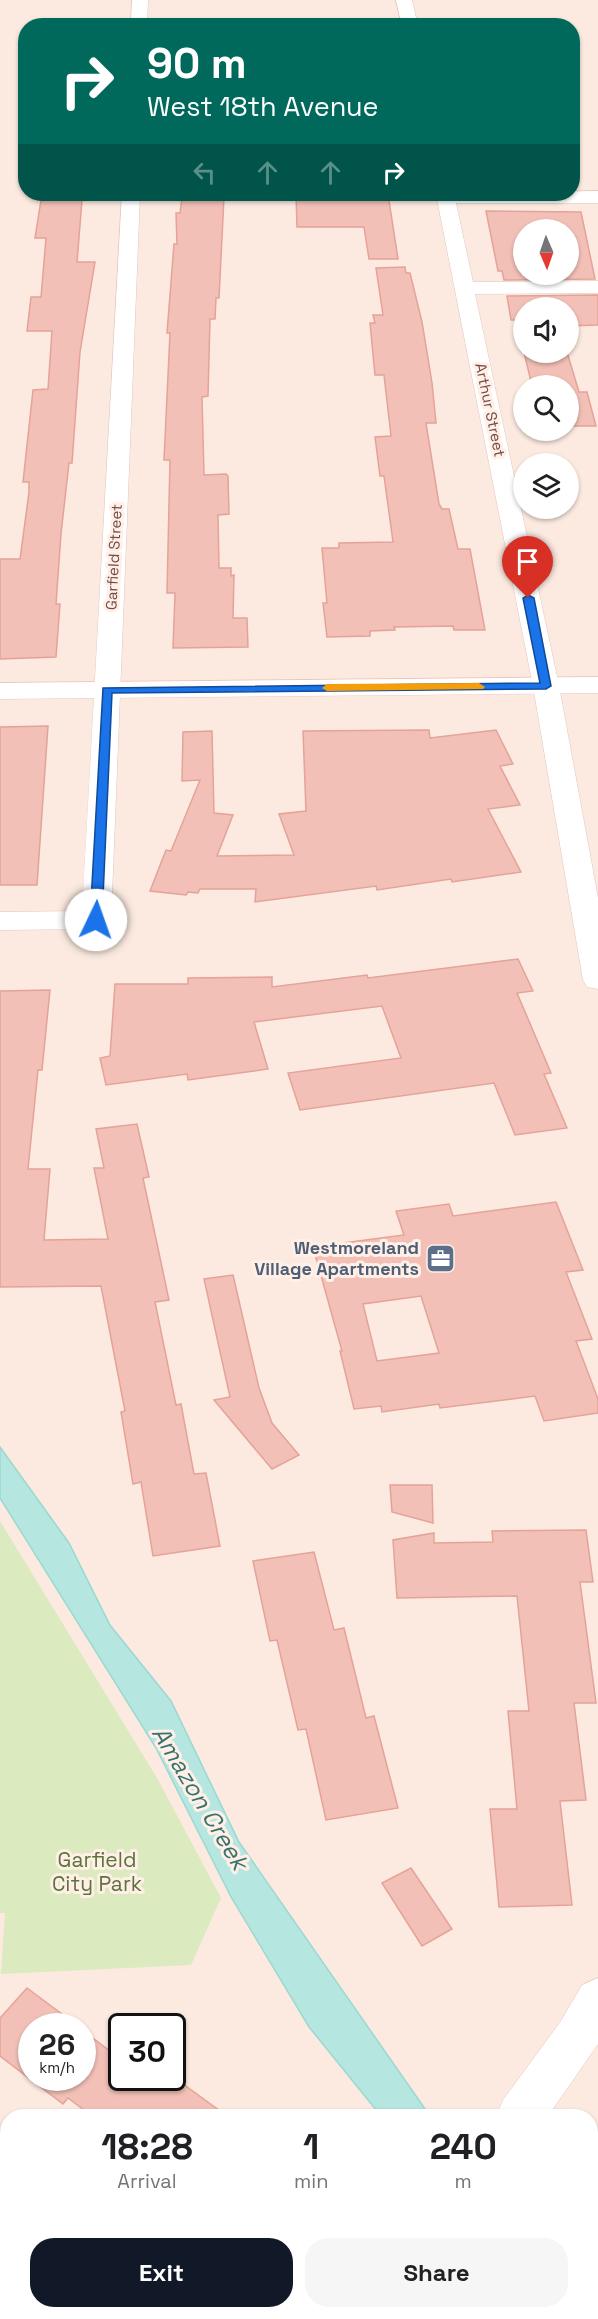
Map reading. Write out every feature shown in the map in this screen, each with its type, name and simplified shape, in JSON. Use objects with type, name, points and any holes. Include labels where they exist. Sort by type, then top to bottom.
[{"type":"street","points":[[139,18],[140,0]]},
{"type":"street","points":[[404,0],[408,18]]},
{"type":"street","points":[[580,197],[598,197]]},
{"type":"street","name":"Garfield Street","points":[[0,921],[96,920],[131,201]]},
{"type":"street","name":"Arthur Street","points":[[446,201],[546,686],[598,980]]},
{"type":"street","points":[[465,288],[598,286]]},
{"type":"street","points":[[0,691],[598,685]]},
{"type":"street","points":[[525,2109],[587,2019]]},
{"type":"green space","name":"Garfield City Park","points":[[0,1521],[157,1778],[221,1898],[191,1965],[1,1974],[5,1913],[0,1913]]},
{"type":"water","name":"Amazon Creek","points":[[0,1447],[69,1543],[110,1625],[171,1701],[239,1842],[425,2109],[375,2109],[309,2027],[231,1897],[156,1748],[0,1498]]},
{"type":"building","points":[[41,201],[82,201],[77,262],[95,262],[80,352],[72,463],[69,463],[61,534],[56,604],[60,604],[56,657],[0,659],[0,559],[20,559],[29,492],[29,482],[23,482],[33,390],[48,389],[52,331],[27,331],[31,297],[41,297],[46,238],[35,238]]},
{"type":"building","points":[[182,201],[224,201],[219,298],[216,298],[215,319],[210,319],[208,396],[202,397],[204,475],[226,474],[228,476],[229,514],[218,515],[219,568],[231,568],[231,576],[234,575],[233,618],[247,618],[248,647],[173,648],[175,593],[167,593],[170,460],[164,460],[170,333],[167,333],[174,244],[177,244],[176,213],[180,213]]},
{"type":"building","points":[[296,201],[389,201],[398,259],[369,259],[364,227],[297,227]]},
{"type":"building","points":[[486,211],[581,212],[595,279],[579,279],[579,219],[513,219],[513,280],[504,280],[502,271],[498,271]]},
{"type":"building","points":[[405,267],[406,273],[410,273],[422,322],[432,383],[436,423],[426,423],[439,504],[442,509],[449,509],[458,549],[470,549],[485,630],[454,630],[453,626],[394,627],[395,630],[370,631],[370,636],[327,637],[323,603],[327,603],[322,548],[339,548],[339,543],[393,542],[384,476],[380,476],[375,437],[391,436],[384,375],[375,375],[370,323],[375,323],[373,315],[383,315],[376,268]]},
{"type":"building","points":[[598,295],[598,325],[579,326],[579,297],[513,297],[513,320],[511,320],[507,296]]},
{"type":"building","points":[[527,363],[570,363],[574,375],[529,375]]},
{"type":"building","points":[[579,392],[587,392],[596,426],[579,426]]},
{"type":"building","points":[[48,726],[37,885],[0,885],[0,727]]},
{"type":"building","points":[[429,730],[430,738],[496,730],[513,764],[500,766],[520,805],[488,809],[521,872],[377,890],[376,886],[255,902],[256,889],[200,889],[198,893],[188,892],[186,895],[150,891],[166,850],[171,851],[200,780],[182,781],[183,732],[212,731],[214,813],[233,815],[217,856],[294,855],[279,814],[306,811],[303,731]]},
{"type":"building","points":[[518,959],[533,991],[517,993],[551,1073],[544,1074],[567,1128],[515,1135],[494,1083],[300,1110],[288,1073],[401,1058],[382,1006],[254,1022],[268,1069],[188,1080],[187,1074],[106,1085],[100,1058],[110,1056],[115,984],[188,984],[188,978],[272,977],[272,987],[367,975],[368,978]]},
{"type":"building","points":[[50,990],[42,1070],[38,1070],[28,1169],[50,1169],[44,1240],[108,1239],[94,1168],[104,1168],[96,1129],[137,1124],[149,1177],[143,1178],[169,1300],[155,1302],[176,1405],[181,1404],[194,1474],[206,1473],[220,1546],[153,1556],[141,1482],[133,1484],[121,1412],[125,1411],[101,1286],[0,1287],[0,991]]},
{"type":"building","points":[[556,1202],[583,1270],[566,1272],[592,1339],[576,1341],[598,1399],[598,1413],[544,1421],[535,1396],[440,1408],[439,1404],[382,1412],[381,1406],[354,1409],[340,1351],[342,1351],[313,1247],[404,1235],[396,1211],[449,1204],[453,1216]],"holes":[[[421,1296],[439,1353],[377,1361],[363,1304]]]},
{"type":"building","points":[[233,1275],[259,1388],[272,1423],[299,1455],[272,1469],[214,1400],[230,1397],[204,1279]]},
{"type":"building","points":[[390,1485],[432,1485],[433,1523],[392,1512]]},
{"type":"building","points":[[586,1530],[593,1582],[580,1582],[596,1703],[574,1703],[586,1800],[560,1801],[572,1905],[499,1907],[490,1809],[517,1809],[508,1711],[529,1711],[517,1596],[397,1598],[393,1540],[434,1533],[434,1543],[493,1542],[492,1531]]},
{"type":"building","points":[[314,1552],[334,1630],[344,1628],[366,1718],[374,1716],[398,1808],[326,1820],[306,1729],[298,1730],[277,1640],[270,1641],[253,1561]]},
{"type":"building","points":[[411,1868],[452,1929],[422,1946],[382,1883]]},
{"type":"building","points":[[27,1988],[61,2013],[18,2013],[18,2070],[0,2056],[0,2018]]},
{"type":"building","points":[[96,2040],[108,2050],[108,2091],[186,2091],[186,2086],[217,2109],[83,2109],[68,2098],[63,2104],[46,2091],[96,2091]]},
{"type":"slow traffic","points":[[327,688],[479,687]]},
{"type":"place","name":"Westmoreland Village Apartments","points":[[440,1258]]},
{"type":"route","points":[[96,920],[107,690],[546,686],[528,598]]}]
